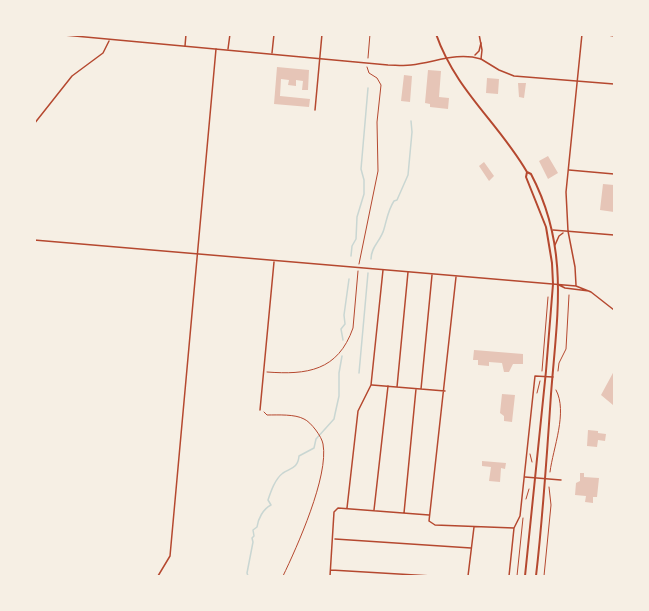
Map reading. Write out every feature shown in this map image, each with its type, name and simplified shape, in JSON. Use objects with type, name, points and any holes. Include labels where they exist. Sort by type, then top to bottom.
[{"type":"main road","points":[[436,34],[446,58],[465,91],[508,144],[527,172],[531,174],[539,190],[555,245],[559,285],[546,479],[536,576]]},
{"type":"main road","points":[[525,576],[546,377],[553,284],[546,227],[526,177],[527,172]]},
{"type":"street","points":[[53,34],[410,65],[454,56],[473,57],[514,76],[615,84]]},
{"type":"street","points":[[34,124],[72,76],[106,50],[110,34]]},
{"type":"street","points":[[185,46],[186,34]]},
{"type":"street","points":[[228,50],[230,34]]},
{"type":"street","points":[[272,53],[274,34]]},
{"type":"street","points":[[315,110],[322,34]]},
{"type":"street","points":[[479,34],[481,59]]},
{"type":"street","points":[[576,286],[568,231],[566,192],[582,34]]},
{"type":"street","points":[[602,34],[615,36]]},
{"type":"street","points":[[473,57],[479,51],[481,43]]},
{"type":"street","points":[[158,576],[170,556],[216,48]]},
{"type":"street","points":[[568,170],[615,174]]},
{"type":"street","points":[[552,230],[615,235]]},
{"type":"street","points":[[555,245],[559,236],[564,232]]},
{"type":"street","points":[[34,240],[576,286],[591,292],[615,310]]},
{"type":"street","points":[[260,410],[274,261]]},
{"type":"street","points":[[348,508],[358,411],[371,385],[383,270]]},
{"type":"street","points":[[397,387],[408,272]]},
{"type":"street","points":[[421,389],[432,274]]},
{"type":"street","points":[[456,276],[429,521],[435,525],[514,528]]},
{"type":"street","points":[[559,285],[591,292]]},
{"type":"street","points":[[509,576],[514,528],[520,516],[535,376],[553,377]]},
{"type":"street","points":[[371,385],[445,391]]},
{"type":"street","points":[[374,510],[388,386]]},
{"type":"street","points":[[404,513],[416,389]]},
{"type":"street","points":[[524,477],[561,480]]},
{"type":"street","points":[[330,576],[334,512],[338,508],[430,515]]},
{"type":"street","points":[[468,576],[474,526]]},
{"type":"street","points":[[333,539],[471,548]]},
{"type":"street","points":[[330,570],[432,576]]},
{"type":"path","points":[[368,60],[370,34]]},
{"type":"path","points":[[359,262],[378,171],[377,122],[381,85],[377,78],[369,73],[367,65]]},
{"type":"path","points":[[264,372],[298,374],[309,372],[329,362],[338,354],[350,337],[353,328],[358,272]]},
{"type":"path","points":[[542,371],[549,292]]},
{"type":"path","points":[[558,371],[566,349],[569,295]]},
{"type":"path","points":[[537,394],[540,381]]},
{"type":"path","points":[[550,472],[556,452],[560,403],[556,390]]},
{"type":"path","points":[[260,410],[267,415],[304,419],[317,432],[323,444],[321,471],[315,494],[283,576]]},
{"type":"path","points":[[530,451],[533,467]]},
{"type":"path","points":[[544,576],[551,505],[549,487]]},
{"type":"path","points":[[524,504],[530,488]]},
{"type":"path","points":[[517,576],[523,514]]},
{"type":"building","points":[[277,67],[309,70],[308,90],[302,90],[303,81],[296,80],[296,86],[288,85],[289,80],[281,79],[280,96],[310,99],[309,107],[274,104]]},
{"type":"building","points":[[428,70],[441,71],[439,97],[449,98],[448,109],[430,107],[430,104],[425,103]]},
{"type":"building","points":[[404,75],[412,76],[410,102],[401,101]]},
{"type":"building","points":[[487,78],[499,79],[498,94],[486,93]]},
{"type":"building","points":[[518,83],[526,83],[524,98],[519,97]]},
{"type":"building","points":[[548,156],[558,173],[548,179],[539,161]]},
{"type":"building","points":[[484,162],[494,176],[489,181],[479,166]]},
{"type":"building","points":[[603,184],[614,185],[614,212],[600,210]]},
{"type":"building","points":[[474,350],[523,354],[523,364],[513,364],[509,372],[504,372],[502,363],[489,362],[489,366],[478,365],[478,360],[473,360]]},
{"type":"building","points":[[614,371],[614,403],[613,405],[601,395]]},
{"type":"building","points":[[502,394],[515,395],[512,422],[504,421],[504,416],[500,413]]},
{"type":"building","points":[[588,430],[606,434],[605,441],[598,440],[597,447],[587,446]]},
{"type":"building","points":[[482,461],[506,463],[505,469],[501,468],[500,482],[489,481],[491,467],[482,466]]},
{"type":"building","points":[[580,473],[584,473],[584,477],[599,478],[597,497],[593,497],[593,503],[585,502],[586,496],[575,495]]},
{"type":"waterway","points":[[351,256],[352,246],[356,239],[357,217],[364,194],[361,169],[368,88]]},
{"type":"waterway","points":[[371,259],[383,233],[390,208],[397,200],[408,175],[411,121]]},
{"type":"waterway","points":[[359,373],[368,273]]},
{"type":"waterway","points":[[343,340],[341,329],[345,324],[349,279]]},
{"type":"waterway","points":[[248,576],[253,530],[257,527],[263,512],[271,505],[268,500],[272,489],[280,476],[296,465],[299,456],[314,448],[316,439],[334,419],[339,396],[342,356]]}]
